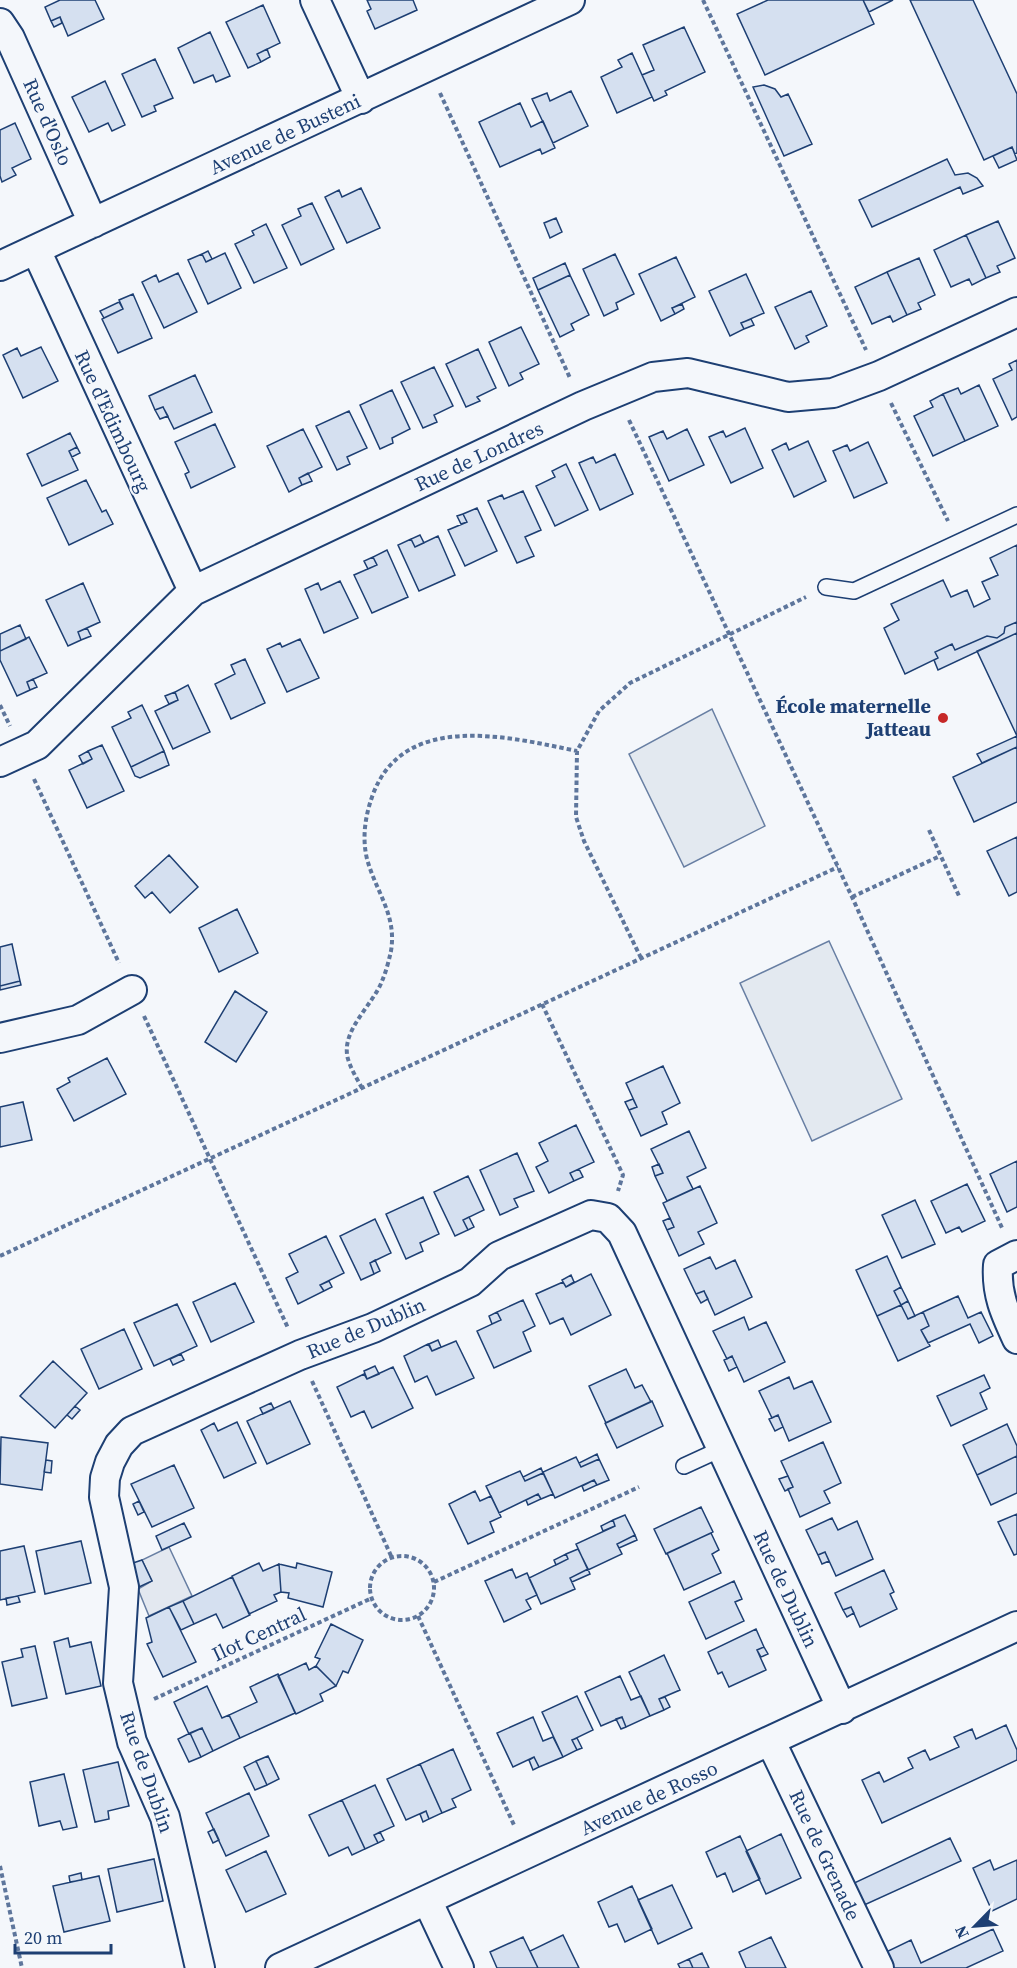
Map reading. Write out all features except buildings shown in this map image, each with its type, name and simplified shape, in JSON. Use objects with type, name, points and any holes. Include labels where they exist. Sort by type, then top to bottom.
[{"type":"street","points":[[315,0],[361,99]]},
{"type":"street","name":"Avenue de Busteni","points":[[0,266],[570,0]]},
{"type":"street","name":"Rue d'Oslo","points":[[0,23],[10,39],[93,223]]},
{"type":"street","name":"Rue d'Edimbourg","points":[[36,250],[193,591]]},
{"type":"street","name":"Rue de Londres","points":[[11,757],[38,745],[193,591],[583,406],[653,377],[688,373],[788,397],[833,393],[879,376],[1017,312]]},
{"type":"street","points":[[0,1038],[78,1020],[132,990]]},
{"type":"street","name":"Rue de Dublin","points":[[200,1968],[165,1817],[132,1742],[118,1683],[124,1587],[104,1497],[105,1478],[119,1445],[132,1431],[300,1355],[373,1328],[470,1282],[499,1256],[581,1219],[591,1215],[608,1218],[622,1233],[842,1709]]},
{"type":"street","points":[[1016,1256],[998,1265],[997,1285],[1000,1302],[1017,1339]]},
{"type":"street","name":"Avenue de Rosso","points":[[280,1968],[1017,1626]]},
{"type":"street","name":"Rue de Grenade","points":[[771,1742],[879,1968]]},
{"type":"street","points":[[427,1900],[459,1968]]},
{"type":"lane","points":[[826,587],[854,591],[1017,515]]},
{"type":"lane","points":[[684,1466],[721,1449]]},
{"type":"path","points":[[703,0],[958,542]]},
{"type":"path","points":[[428,68],[583,406]]},
{"type":"path","points":[[616,392],[730,633],[1016,1256]]},
{"type":"path","points":[[641,958],[579,825],[575,798],[577,751],[599,711],[630,683],[826,587]]},
{"type":"path","points":[[0,705],[11,757],[132,990],[212,1158],[392,1558]]},
{"type":"path","points":[[362,1088],[347,1058],[348,1043],[382,983],[391,950],[391,922],[368,860],[364,836],[368,810],[382,774],[409,749],[437,739],[465,736],[517,738],[577,751]]},
{"type":"path","points":[[928,830],[959,896]]},
{"type":"path","points":[[852,897],[940,856]]},
{"type":"path","points":[[0,1256],[838,867]]},
{"type":"path","points":[[542,1004],[623,1175],[608,1218]]},
{"type":"path","points":[[434,1582],[639,1487]]},
{"type":"path","points":[[405,1556],[419,1560],[428,1569],[434,1582],[432,1602],[418,1616],[405,1620],[391,1618],[379,1610],[372,1598],[371,1584],[375,1571],[392,1558],[405,1556]]},
{"type":"path","name":"Ilot Central","points":[[175,1689],[372,1598]]},
{"type":"path","points":[[418,1616],[527,1854]]},
{"type":"path","points":[[0,1866],[22,1968]]},
{"type":"shaded area","points":[[712,709],[765,826],[684,867],[629,754]]},
{"type":"shaded area","points":[[829,941],[902,1099],[812,1141],[740,983]]},
{"type":"shaded area","points":[[169,1547],[192,1596],[149,1616],[138,1589],[152,1581],[142,1560]]},
{"type":"place","name":"École maternelle Jatteau","points":[[943,718]]}]
